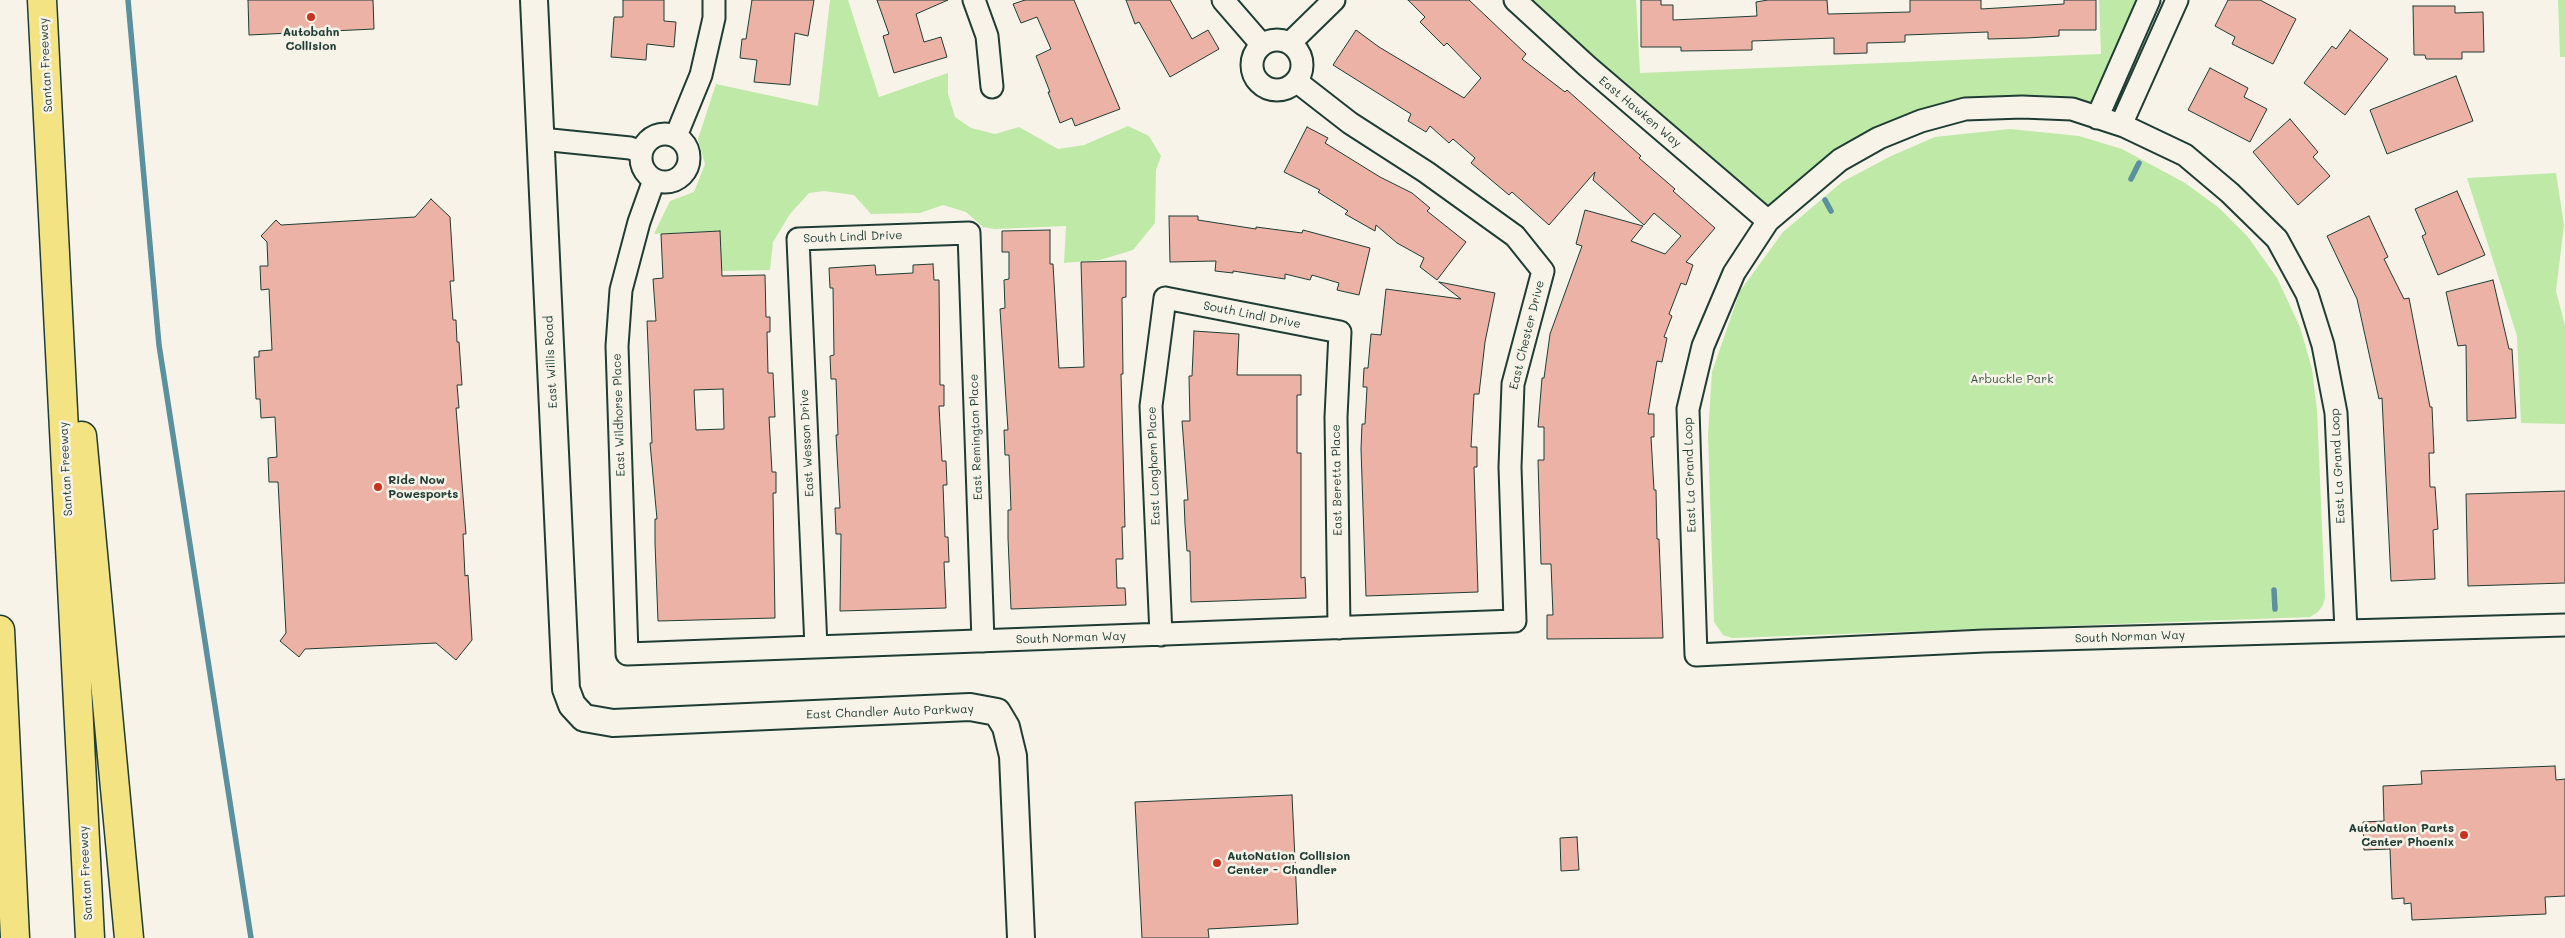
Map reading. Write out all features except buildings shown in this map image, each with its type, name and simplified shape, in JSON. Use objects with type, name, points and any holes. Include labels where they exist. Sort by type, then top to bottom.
[{"type":"highway","name":"Santan Freeway","points":[[42,0],[90,938]]},
{"type":"highway","points":[[58,307],[81,425],[129,938]]},
{"type":"highway","points":[[0,630],[15,938]]},
{"type":"street","name":"East Willis Road","points":[[534,0],[566,688],[572,704],[584,718]]},
{"type":"street","points":[[676,136],[700,75],[714,18],[714,0]]},
{"type":"street","points":[[974,0],[987,36],[992,87]]},
{"type":"street","points":[[1223,0],[1262,44]]},
{"type":"street","points":[[1290,43],[1334,0]]},
{"type":"street","name":"East Hawken Way","points":[[1515,0],[1593,72],[1768,221]]},
{"type":"street","points":[[2097,118],[2150,0]]},
{"type":"street","points":[[2120,125],[2177,0]]},
{"type":"street","points":[[1276,39],[1290,43],[1301,56],[1301,73],[1296,81],[1290,87],[1274,90],[1259,82],[1254,76],[1252,58],[1262,44],[1276,39]]},
{"type":"street","name":"East Chester Drive","points":[[1296,81],[1350,123],[1426,172],[1515,236],[1543,271],[1513,384],[1510,467],[1515,621]]},
{"type":"street","name":"East La Grand Loop","points":[[1696,655],[1688,409],[1703,346],[1734,273],[1768,221],[1840,160],[1879,138],[1920,121],[1965,109],[2022,107],[2072,109],[2120,125],[2185,155],[2230,193],[2277,239],[2307,294],[2322,345],[2336,414],[2346,631]]},
{"type":"street","points":[[669,134],[676,136],[686,146],[689,154],[686,169],[676,180],[669,182],[654,180],[643,168],[641,152],[648,140],[654,136],[669,134]]},
{"type":"street","points":[[541,139],[630,148],[641,152]]},
{"type":"street","name":"East Wildhorse Place","points":[[627,654],[617,346],[622,290],[639,222],[654,180]]},
{"type":"street","name":"South Lindl Drive","points":[[798,239],[969,233]]},
{"type":"street","name":"East Remington Place","points":[[969,233],[983,641]]},
{"type":"street","name":"East Wesson Drive","points":[[798,239],[816,648]]},
{"type":"street","name":"South Lindl Drive","points":[[1165,298],[1340,332]]},
{"type":"street","name":"East Longhorn Place","points":[[1161,635],[1151,406],[1165,298]]},
{"type":"street","name":"East Beretta Place","points":[[1339,628],[1336,417],[1340,332]]},
{"type":"street","name":"South Norman Way","points":[[627,654],[1515,621]]},
{"type":"street","name":"South Norman Way","points":[[1696,655],[1984,641],[2565,625]]},
{"type":"street","name":"East Chandler Auto Parkway","points":[[584,718],[613,723],[970,707],[997,712],[1006,727],[1013,756],[1021,938]]},
{"type":"green space","points":[[830,0],[848,0],[879,97],[948,73],[948,94],[955,117],[971,128],[995,134],[1019,127],[1058,149],[1084,145],[1128,126],[1149,136],[1161,156],[1156,170],[1155,223],[1133,250],[1100,260],[1064,263],[1066,226],[994,229],[983,227],[966,212],[943,205],[920,213],[871,214],[854,195],[824,191],[809,193],[790,214],[773,242],[770,270],[721,271],[717,231],[654,234],[670,201],[694,192],[705,164],[698,139],[716,84],[818,106]]},
{"type":"green space","points":[[1515,0],[1636,0],[1640,73],[2101,54],[2099,0],[2149,0],[2097,118],[2022,107],[1879,138],[1768,221]]},
{"type":"green space","points":[[2558,0],[2565,0],[2565,57],[2560,57]]},
{"type":"green space","name":"Arbuckle Park","points":[[2010,129],[2079,136],[2122,149],[2185,183],[2218,207],[2248,237],[2277,278],[2300,327],[2312,369],[2317,410],[2325,597],[2323,605],[2318,612],[2310,617],[1732,638],[1723,635],[1714,622],[1708,435],[1712,372],[1740,291],[1783,232],[1842,182],[1891,156],[1935,137]]},
{"type":"green space","points":[[2556,173],[2564,225],[2556,291],[2565,326],[2565,424],[2521,423],[2517,336],[2467,178]]},
{"type":"waterway","points":[[128,0],[159,345],[251,938]]},
{"type":"waterway","points":[[2131,179],[2139,163]]},
{"type":"waterway","points":[[1825,200],[1831,211]]},
{"type":"waterway","points":[[2274,590],[2275,609]]},
{"type":"place","name":"Autobahn Collision","points":[[311,17]]},
{"type":"place","name":"Ride Now Powesports","points":[[378,487]]},
{"type":"place","name":"AutoNation Parts Center Phoenix","points":[[2464,835]]},
{"type":"place","name":"AutoNation Collision Center - Chandler","points":[[1217,863]]}]
